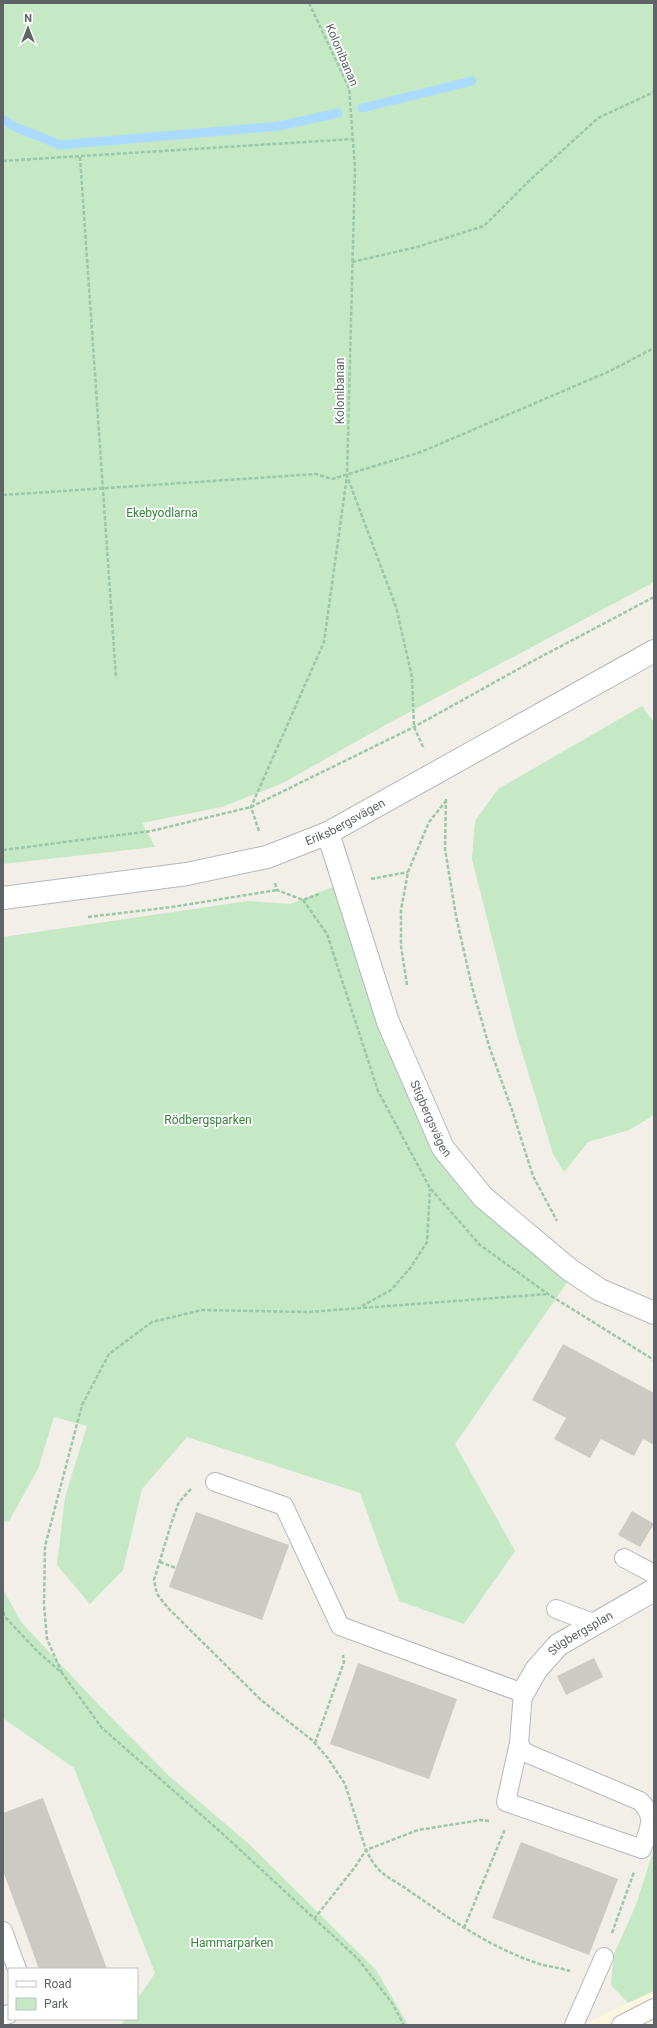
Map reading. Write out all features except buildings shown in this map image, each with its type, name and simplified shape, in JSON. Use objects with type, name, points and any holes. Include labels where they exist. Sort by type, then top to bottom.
[{"type":"street","name":"Eriksbergsvägen","points":[[3,898],[187,874],[268,857],[328,833],[654,651]]},
{"type":"street","name":"Stigbergsvägen","points":[[328,833],[388,1022],[442,1148],[483,1197],[570,1270],[600,1290],[654,1313]]},
{"type":"street","name":"Stigbergsplan","points":[[524,1693],[536,1670],[558,1645],[654,1590]]},
{"type":"lane","points":[[215,1482],[284,1506],[340,1626],[524,1693],[519,1743],[506,1802],[642,1849],[652,1822],[649,1809],[640,1800],[524,1752],[519,1743]]},
{"type":"lane","points":[[624,1558],[654,1574]]},
{"type":"lane","points":[[556,1609],[596,1624]]},
{"type":"lane","points":[[3,1931],[17,1968]]},
{"type":"lane","points":[[574,2025],[604,1957]]},
{"type":"lane","points":[[621,2025],[654,2008]]},
{"type":"path","name":"Kolonibanan","points":[[309,3],[349,88],[355,167],[347,476],[396,607],[412,677],[414,727],[434,773]]},
{"type":"path","points":[[352,262],[417,247],[484,226],[529,181],[598,118],[654,92]]},
{"type":"path","points":[[3,161],[353,139]]},
{"type":"path","points":[[80,157],[116,678]]},
{"type":"path","points":[[3,495],[316,474],[332,479],[347,476],[422,452],[610,371],[653,349]]},
{"type":"path","points":[[251,807],[324,642],[347,476]]},
{"type":"path","points":[[3,850],[151,831],[251,807],[414,727],[531,662],[654,597]]},
{"type":"path","points":[[407,988],[401,946],[401,910],[408,872],[429,822],[452,796]]},
{"type":"path","points":[[447,800],[445,849],[456,916],[472,987],[489,1046],[512,1110],[533,1176],[560,1225]]},
{"type":"path","points":[[86,917],[186,905],[277,890]]},
{"type":"path","points":[[360,1307],[391,1290],[411,1267],[427,1242],[430,1188]]},
{"type":"path","points":[[404,2025],[392,2003],[358,1959],[223,1834],[102,1728],[62,1673],[47,1639],[44,1605],[45,1546],[82,1405],[109,1354],[152,1322],[202,1310],[308,1312],[548,1294]]},
{"type":"path","points":[[215,1482],[190,1490],[179,1502],[154,1580],[157,1594],[168,1608],[261,1700],[314,1743],[327,1757],[345,1784],[366,1850],[372,1862],[385,1876],[409,1890],[464,1928],[544,1965],[573,1971],[594,1966],[604,1957],[642,1849]]},
{"type":"path","points":[[160,1562],[176,1568]]},
{"type":"path","points":[[3,1612],[6,1618],[38,1652],[62,1673]]},
{"type":"path","points":[[314,1743],[344,1662],[340,1626]]},
{"type":"path","points":[[314,1919],[355,1867],[366,1850],[418,1830],[481,1820],[509,1821],[532,1811]]},
{"type":"path","points":[[464,1928],[509,1821]]},
{"type":"shaded area","points":[[654,1991],[654,2025],[582,2025],[628,2003]]},
{"type":"green space","name":"Ekebyodlarna","points":[[3,3],[654,3],[654,582],[389,723],[283,783],[222,807],[142,823],[155,847],[3,864]]},
{"type":"green space","points":[[642,706],[654,722],[654,1115],[629,1130],[588,1142],[564,1172],[553,1154],[515,1029],[472,859],[475,821],[498,789]]},
{"type":"green space","name":"Rödbergsparken","points":[[343,883],[443,1148],[568,1281],[455,1444],[515,1551],[464,1624],[399,1601],[360,1493],[187,1437],[142,1489],[123,1570],[90,1604],[57,1565],[65,1497],[87,1426],[54,1417],[38,1469],[9,1521],[3,1522],[3,937],[248,901],[290,904]]},
{"type":"green space","name":"Hammarparken","points":[[3,1589],[21,1622],[96,1702],[169,1776],[249,1844],[376,1970],[408,2025],[121,2025],[124,2020],[138,2020],[138,1998],[155,1973],[74,1768],[3,1718]]},
{"type":"green space","points":[[654,1849],[654,1991],[628,2003],[611,1985],[614,1954],[636,1905]]},
{"type":"waterway","points":[[362,108],[472,81]]},
{"type":"waterway","points":[[3,119],[13,126],[60,145],[279,126],[338,113]]}]
